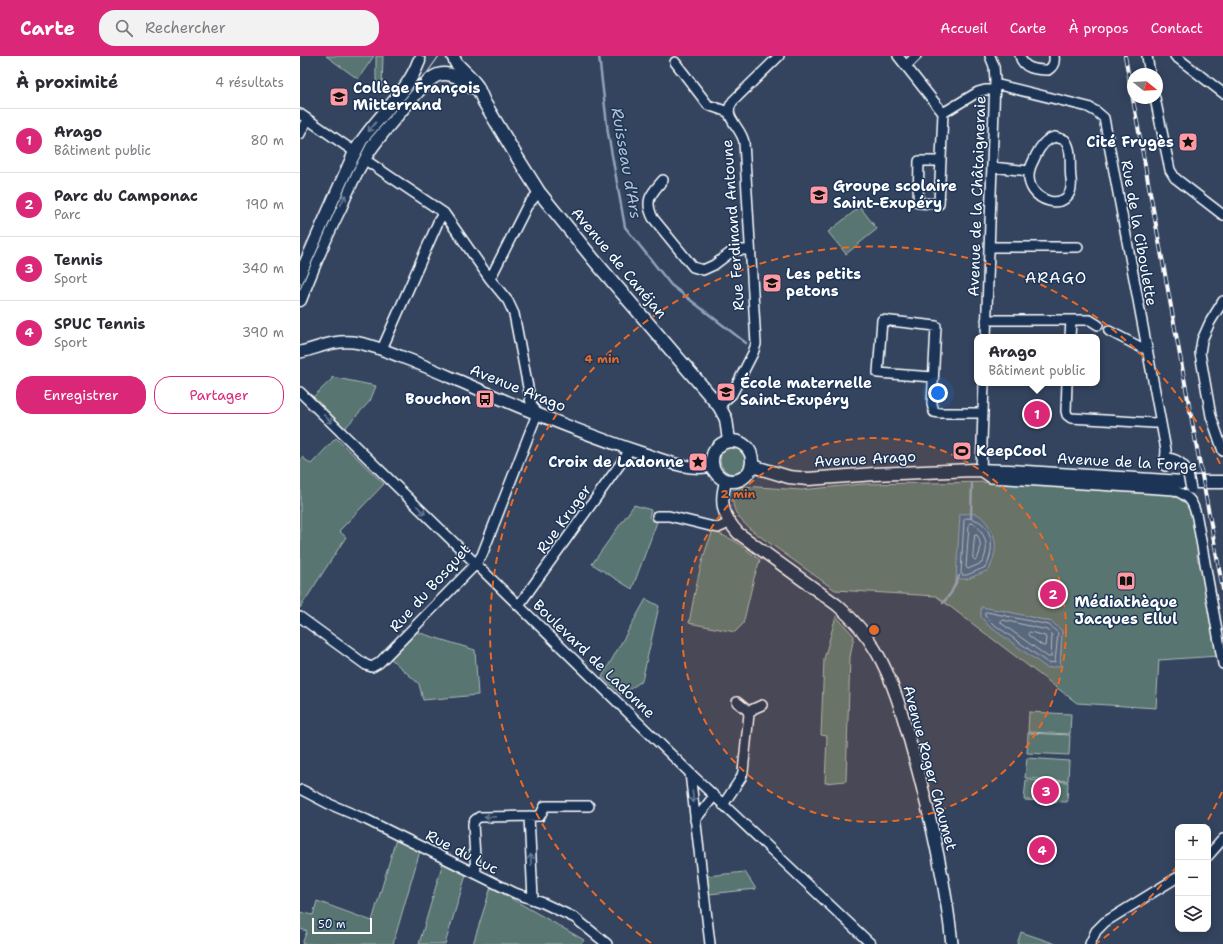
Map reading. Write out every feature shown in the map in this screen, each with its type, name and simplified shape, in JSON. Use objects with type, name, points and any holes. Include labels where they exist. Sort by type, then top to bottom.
[{"type":"main road","name":"Avenue de Canéjan","points":[[439,74],[448,69],[451,64],[452,56]]},
{"type":"main road","name":"Avenue de Canéjan","points":[[452,56],[456,63],[473,80],[480,91],[484,102]]},
{"type":"main road","name":"Avenue de Canéjan","points":[[418,59],[420,66],[427,73],[450,74],[461,79],[469,85],[484,102],[539,192],[594,260],[719,406],[726,419],[729,441]]},
{"type":"main road","points":[[300,300],[370,129],[413,75],[418,59]]},
{"type":"main road","points":[[300,276],[360,155],[414,96],[431,79],[439,74]]},
{"type":"main road","points":[[729,441],[742,444],[747,448],[750,453],[752,466],[745,477],[733,482],[726,481],[719,477],[712,466],[712,457],[716,450],[722,444],[729,441]]},
{"type":"main road","name":"Avenue Arago","points":[[752,466],[789,477],[808,479],[874,474],[981,470]]},
{"type":"main road","name":"Avenue de la Forge","points":[[981,470],[1183,482],[1223,482]]},
{"type":"street","points":[[675,62],[708,105],[728,112],[729,106],[733,101],[779,56]]},
{"type":"street","points":[[898,56],[943,113],[941,161],[939,204],[918,203],[919,160],[941,161]]},
{"type":"street","points":[[906,66],[916,56]]},
{"type":"street","name":"Avenue de la Châtaigneraie","points":[[986,334],[995,87],[994,66],[990,56]]},
{"type":"street","points":[[1020,56],[1021,61],[1025,66],[1044,70],[1048,70],[1052,67],[1054,56]]},
{"type":"street","points":[[1147,56],[1149,68]]},
{"type":"street","points":[[1175,56],[1223,92]]},
{"type":"street","points":[[943,113],[978,92],[995,87]]},
{"type":"street","name":"Rue de la Ciboulette","points":[[995,87],[1088,107],[1104,118],[1166,450],[1165,462],[1173,459],[1181,463],[1186,469],[1188,474],[1189,493]]},
{"type":"street","points":[[1156,104],[1170,170],[1175,178],[1223,215]]},
{"type":"street","name":"Rue Ferdinand Antoune","points":[[719,406],[732,394],[756,344],[744,142],[742,134],[728,112]]},
{"type":"street","points":[[300,134],[304,116],[444,213],[490,279],[508,301],[514,314],[531,403],[537,414]]},
{"type":"street","points":[[1050,138],[1060,138],[1068,143],[1072,184],[1070,192],[1064,199],[1059,201],[1045,201],[1038,196],[1032,188],[1029,171],[1037,154],[1046,141],[1050,138]]},
{"type":"street","points":[[992,167],[1029,171]]},
{"type":"street","points":[[663,180],[650,195],[649,210],[653,218],[693,267],[703,270],[714,265],[734,250],[750,250]]},
{"type":"street","points":[[490,279],[527,206],[539,192]]},
{"type":"street","points":[[382,349],[439,220],[444,213]]},
{"type":"street","points":[[989,247],[1078,247]]},
{"type":"street","points":[[1223,301],[1210,322],[1202,340],[1200,353],[1211,416],[1223,451]]},
{"type":"street","points":[[933,377],[878,373],[882,320],[936,326],[932,404],[934,412],[983,413]]},
{"type":"street","points":[[986,320],[1090,320],[1098,325]]},
{"type":"street","points":[[1070,334],[1071,320]]},
{"type":"street","points":[[1109,331],[1142,348],[1146,348]]},
{"type":"street","name":"Avenue Arago","points":[[300,352],[314,349],[331,342],[342,341],[355,342],[382,349],[537,414],[629,449],[665,461],[686,466],[712,466]]},
{"type":"street","name":"Avenue Arago","points":[[300,361],[314,349]]},
{"type":"street","points":[[984,386],[981,470],[991,478],[1174,490],[1189,493],[1195,507],[1223,664]]},
{"type":"street","points":[[1067,386],[1066,411],[1067,415],[1071,418],[1160,423]]},
{"type":"street","name":"Boulevard de Ladonne","points":[[300,392],[690,773],[871,944]]},
{"type":"street","name":"Rue du Bosquet","points":[[300,617],[366,665],[372,667],[379,663],[476,564],[482,555],[537,414]]},
{"type":"street","name":"Rue Kruger","points":[[519,605],[626,456],[629,449]]},
{"type":"street","name":"Avenue Roger Chaumet","points":[[726,481],[722,503],[729,524],[738,533],[846,613],[869,638],[884,665],[898,701],[920,776],[944,887],[952,944]]},
{"type":"street","points":[[657,516],[669,516],[718,528],[729,524]]},
{"type":"street","points":[[738,702],[747,710],[749,714]]},
{"type":"street","points":[[723,804],[729,798],[743,772],[749,714],[753,709],[762,705]]},
{"type":"street","points":[[690,773],[710,944]]},
{"type":"street","name":"Rue du Luc","points":[[301,789],[515,894],[533,899],[575,918],[607,944]]},
{"type":"street","points":[[695,820],[714,796]]},
{"type":"street","points":[[476,874],[473,824],[479,817],[540,816],[545,806],[589,806]]},
{"type":"street","points":[[529,816],[533,899]]},
{"type":"street","points":[[1211,853],[1223,839]]},
{"type":"street","points":[[1090,944],[1096,931],[1104,922],[1175,879]]},
{"type":"green space","points":[[326,56],[374,56],[358,79]]},
{"type":"green space","points":[[376,56],[383,56],[382,87],[376,87]]},
{"type":"green space","points":[[860,207],[877,229],[846,254],[828,232]]},
{"type":"green space","points":[[332,377],[376,386],[370,401],[345,428],[313,397],[332,379]]},
{"type":"green space","points":[[336,438],[384,484],[339,531],[346,537],[300,608],[300,460],[302,457],[311,464]]},
{"type":"green space","points":[[734,446],[744,450],[748,460],[744,470],[734,474],[724,470],[720,460],[724,450]]},
{"type":"green space","points":[[995,482],[1162,492],[1176,495],[1185,501],[1192,511],[1199,547],[1197,555],[1198,561],[1203,568],[1209,602],[1209,615],[1211,617],[1218,656],[1159,660],[1156,708],[1077,703],[936,596],[835,590],[750,529],[738,516],[733,502],[733,490],[744,486],[801,490],[863,484]],"holes":[[[981,608],[1005,611],[1051,622],[1062,631],[1060,666]]]},
{"type":"green space","points":[[634,505],[651,510],[649,517],[653,521],[657,522],[632,589],[592,564]]},
{"type":"green space","points":[[713,531],[735,541],[760,560],[743,624],[735,632],[689,623],[701,565]]},
{"type":"green space","points":[[646,599],[659,606],[642,681],[621,695],[602,677]]},
{"type":"green space","points":[[836,616],[854,636],[850,657],[846,781],[825,783],[827,736],[821,735],[824,659]]},
{"type":"green space","points":[[417,632],[475,650],[478,695],[423,700],[419,684],[391,659]]},
{"type":"green space","points":[[1029,712],[1071,714],[1070,734],[1028,732]]},
{"type":"green space","points":[[1028,733],[1070,735],[1069,755],[1027,753]]},
{"type":"green space","points":[[1027,758],[1069,761],[1068,781],[1025,778]]},
{"type":"green space","points":[[1026,780],[1068,782],[1067,802],[1024,800]]},
{"type":"green space","points":[[396,839],[420,851],[393,944],[302,944],[307,931],[300,929],[300,912],[313,915],[317,901],[372,921]]},
{"type":"green space","points":[[443,862],[466,875],[445,944],[419,944]]},
{"type":"green space","points":[[745,872],[756,889],[709,894],[707,876]]},
{"type":"green space","points":[[491,887],[584,940],[581,944],[473,944]]},
{"type":"green space","points":[[1021,932],[1056,944],[1017,944]]},
{"type":"water","points":[[960,514],[974,514],[982,517],[994,536],[995,542],[995,553],[989,570],[967,579],[956,579]]},
{"type":"water","points":[[981,607],[1052,622],[1062,631],[1060,666],[1047,668],[989,626],[981,617]]},
{"type":"waterway","name":"Ruisseau d'Ars","points":[[599,56],[608,133],[625,227],[671,285],[746,343]]},
{"type":"waterway","name":"Ruisseau d'Ars","points":[[971,517],[972,484]]},
{"type":"waterway","name":"Ruisseau d'Ars","points":[[943,603],[951,593],[959,576]]},
{"type":"tram line","points":[[300,289],[352,172],[368,141],[427,73],[439,56]]},
{"type":"railway","points":[[1125,56],[1223,590]]},
{"type":"place","name":"Collège François Mitterrand","points":[[339,97]]},
{"type":"place","name":"Cité Frugès","points":[[1188,142]]},
{"type":"place","name":"Groupe scolaire Saint-Exupéry","points":[[819,195]]},
{"type":"place","name":"Les petits petons","points":[[772,283]]},
{"type":"place","name":"École maternelle Saint-Exupéry","points":[[726,392]]},
{"type":"place","name":"Bouchon","points":[[485,399]]},
{"type":"place","name":"Arago","points":[[1037,414]]},
{"type":"place","name":"KeepCool","points":[[962,451]]},
{"type":"place","name":"Croix de Ladonne","points":[[698,462]]},
{"type":"place","name":"Médiathèque Jacques Ellul","points":[[1126,581]]},
{"type":"place","name":"Parc du Camponac","points":[[1053,594]]},
{"type":"place","name":"Tennis","points":[[1046,791]]},
{"type":"place","name":"SPUC Tennis","points":[[1042,850]]},
{"type":"district","name":"ARAGO","points":[[1056,277]]}]
